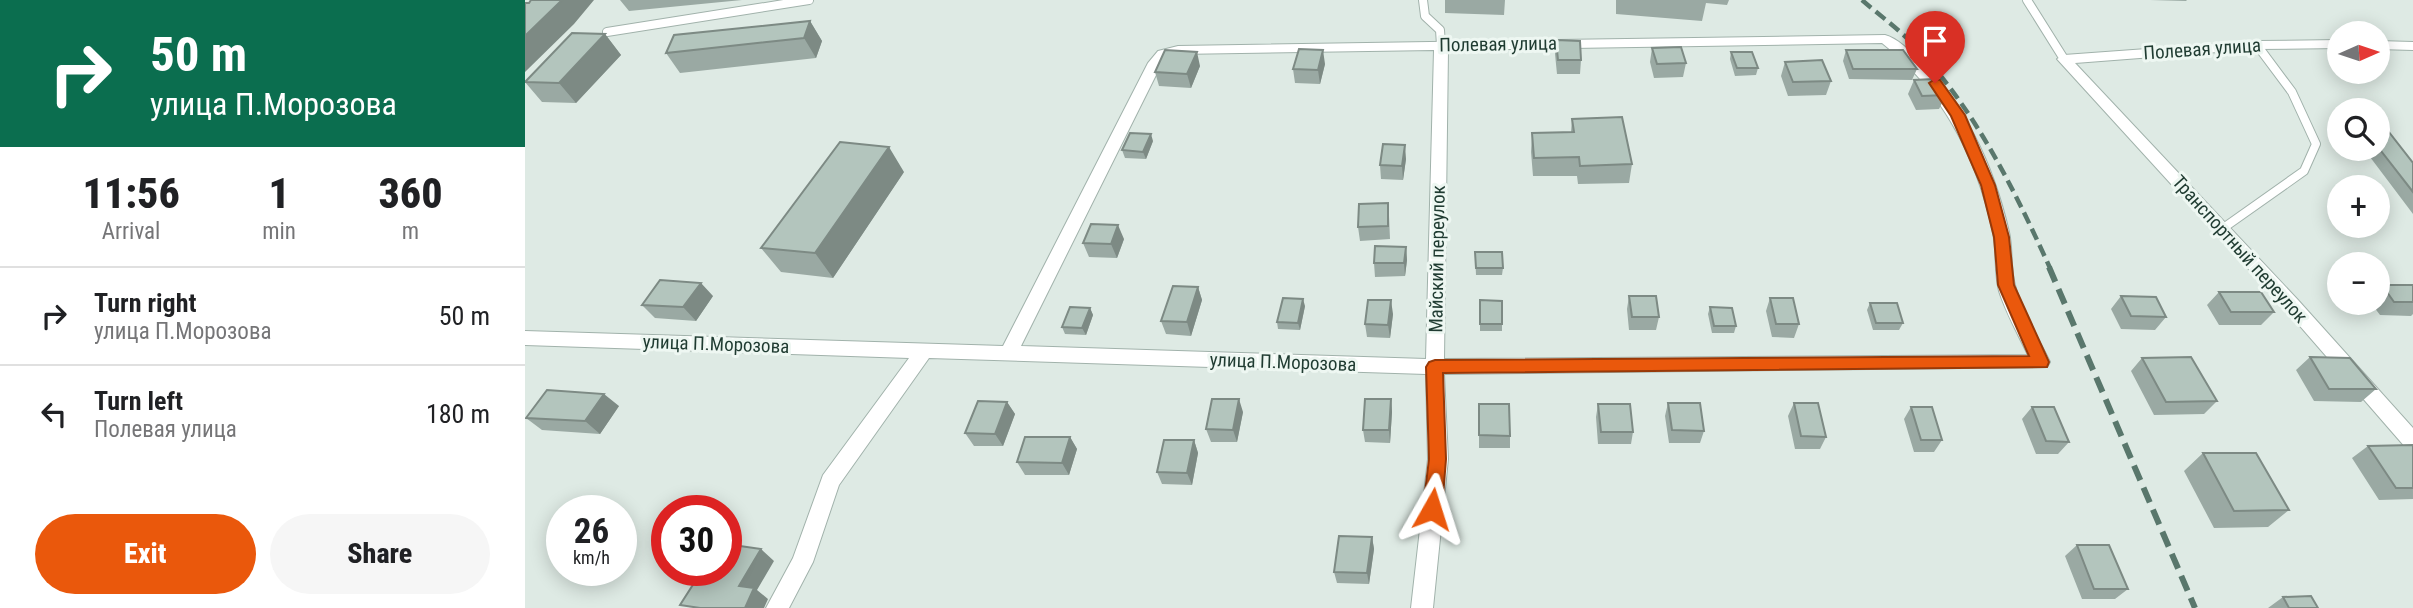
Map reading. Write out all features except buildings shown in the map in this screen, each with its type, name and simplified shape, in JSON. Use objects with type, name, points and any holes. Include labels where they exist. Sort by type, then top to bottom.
[{"type":"street","name":"Полевая улица","points":[[1009,352],[1155,63],[1163,54],[1178,50],[1885,39],[1905,52],[1935,83],[1958,115],[1988,185],[2002,237],[2006,285],[2041,362]]},
{"type":"street","name":"Полевая улица","points":[[2064,59],[2257,45],[2327,44]]},
{"type":"street","name":"Майский переулок","points":[[1422,608],[1437,459],[1435,367],[1441,45]]},
{"type":"street","points":[[2391,45],[2413,46]]},
{"type":"street","name":"Транспортный переулок","points":[[2064,59],[2222,229],[2413,442]]},
{"type":"street","name":"улица П.Морозова","points":[[525,338],[1435,367],[2041,362]]},
{"type":"street","points":[[777,608],[802,562],[830,481],[925,350]]},
{"type":"lane","points":[[607,32],[809,0]]},
{"type":"lane","name":"Майский переулок","points":[[1423,0],[1425,16],[1440,30],[1441,45]]},
{"type":"lane","points":[[2027,0],[2064,59]]},
{"type":"lane","points":[[2222,229],[2304,171],[2316,144],[2302,106],[2284,76],[2257,45]]},
{"type":"railway","points":[[1862,0],[1911,42],[1954,93],[2006,178],[2050,268]]},
{"type":"railway","points":[[2049,267],[2195,608]]},
{"type":"route","points":[[1432,509],[1437,459],[1435,367],[2041,362],[2006,285],[2002,237],[1988,185],[1958,115],[1935,83]]}]
